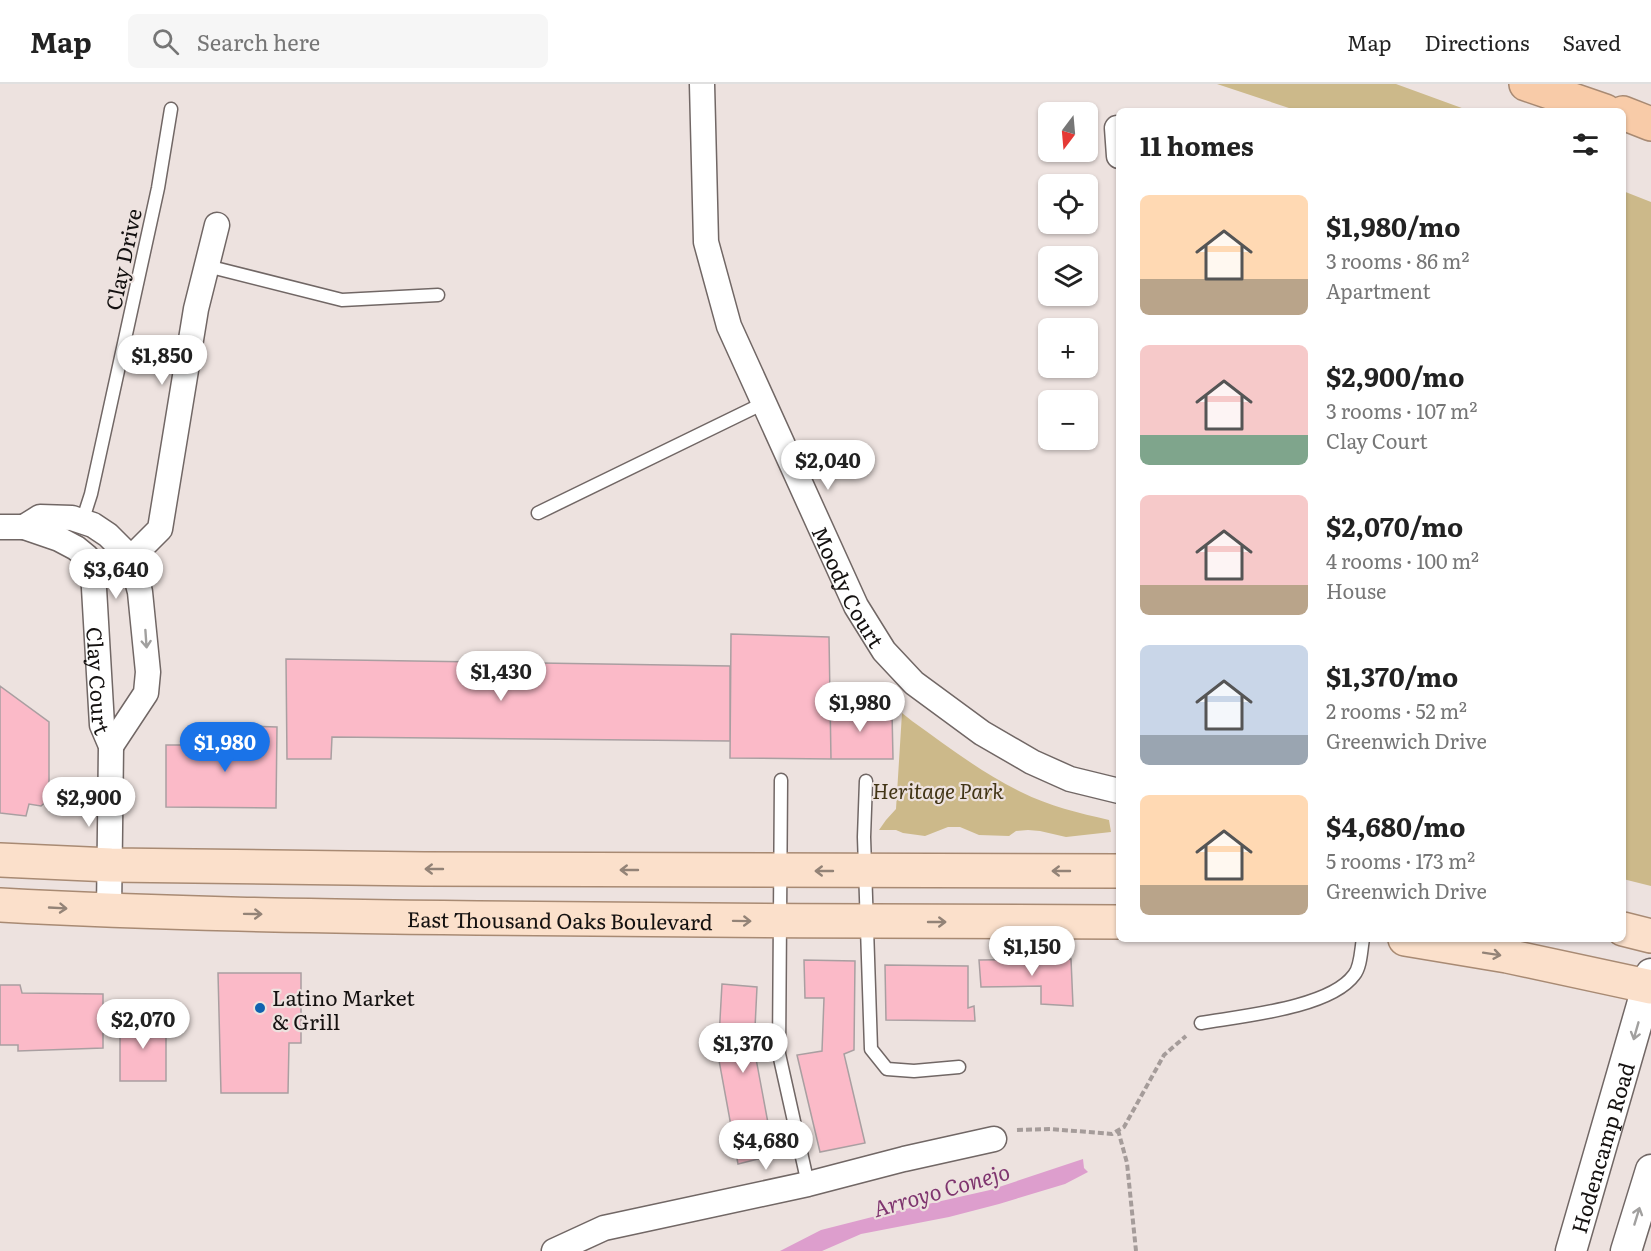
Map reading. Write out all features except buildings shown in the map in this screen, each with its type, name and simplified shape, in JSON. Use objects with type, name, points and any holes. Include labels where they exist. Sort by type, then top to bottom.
[{"type":"highway","points":[[1526,84],[1596,108]]},
{"type":"highway","points":[[1548,84],[1609,108]]},
{"type":"highway","points":[[1626,116],[1651,125]]},
{"type":"main road","points":[[0,860],[111,865],[424,869],[1116,871]]},
{"type":"main road","name":"East Thousand Oaks Boulevard","points":[[0,905],[109,911],[779,921],[1116,922]]},
{"type":"main road","points":[[1626,930],[1651,936]]},
{"type":"main road","points":[[1422,942],[1650,983]]},
{"type":"street","name":"Moody Court","points":[[702,84],[706,242],[729,326],[856,606],[884,651],[914,683],[982,733],[1032,762],[1070,779],[1116,790]]},
{"type":"street","points":[[0,528],[24,526],[40,517],[72,518],[93,525],[108,535],[131,558],[160,529],[196,309],[217,225]]},
{"type":"street","name":"Clay Court","points":[[24,526],[76,548],[87,557],[93,571],[102,726],[111,746],[109,911]]},
{"type":"street","name":"Clay Court","points":[[111,746],[146,693],[148,672],[140,592],[131,558]]},
{"type":"street","name":"Hodencamp Road","points":[[1570,1251],[1650,983]]},
{"type":"street","points":[[554,1251],[604,1228],[807,1184],[994,1139]]},
{"type":"street","points":[[1626,1251],[1651,1170]]},
{"type":"lane","name":"Clay Drive","points":[[82,522],[91,494],[158,188],[171,109]]},
{"type":"lane","points":[[207,266],[342,300],[438,295]]},
{"type":"lane","points":[[538,513],[764,403]]},
{"type":"lane","points":[[781,780],[779,1054],[807,1184]]},
{"type":"lane","points":[[866,781],[864,837],[871,1049],[887,1069],[914,1071],[959,1067]]},
{"type":"lane","points":[[1201,1023],[1310,1002],[1340,988],[1356,974],[1363,942]]},
{"type":"path","points":[[994,1139],[1018,1130],[1051,1129],[1112,1134],[1124,1127],[1134,1112],[1164,1055],[1201,1023]]},
{"type":"path","points":[[1118,1130],[1126,1163],[1136,1251]]},
{"type":"green space","points":[[1217,84],[1396,84],[1462,108],[1289,108]]},
{"type":"green space","points":[[1626,192],[1651,202],[1651,886],[1626,880]]},
{"type":"green space","name":"Heritage Park","points":[[902,713],[965,759],[1007,785],[1053,805],[1109,820],[1111,832],[1066,837],[1028,830],[1016,831],[1009,836],[979,835],[960,827],[948,827],[925,836],[896,830],[879,830],[896,809]]},
{"type":"shaded area","points":[[1083,1159],[1084,1168],[1088,1172],[1065,1184],[949,1217],[861,1234],[822,1251],[780,1251],[821,1230],[990,1190]]},
{"type":"place","name":"Latino Market & Grill","points":[[260,1008]]},
{"type":"water label","name":"Arroyo Conejo","points":[[941,1189]]}]
